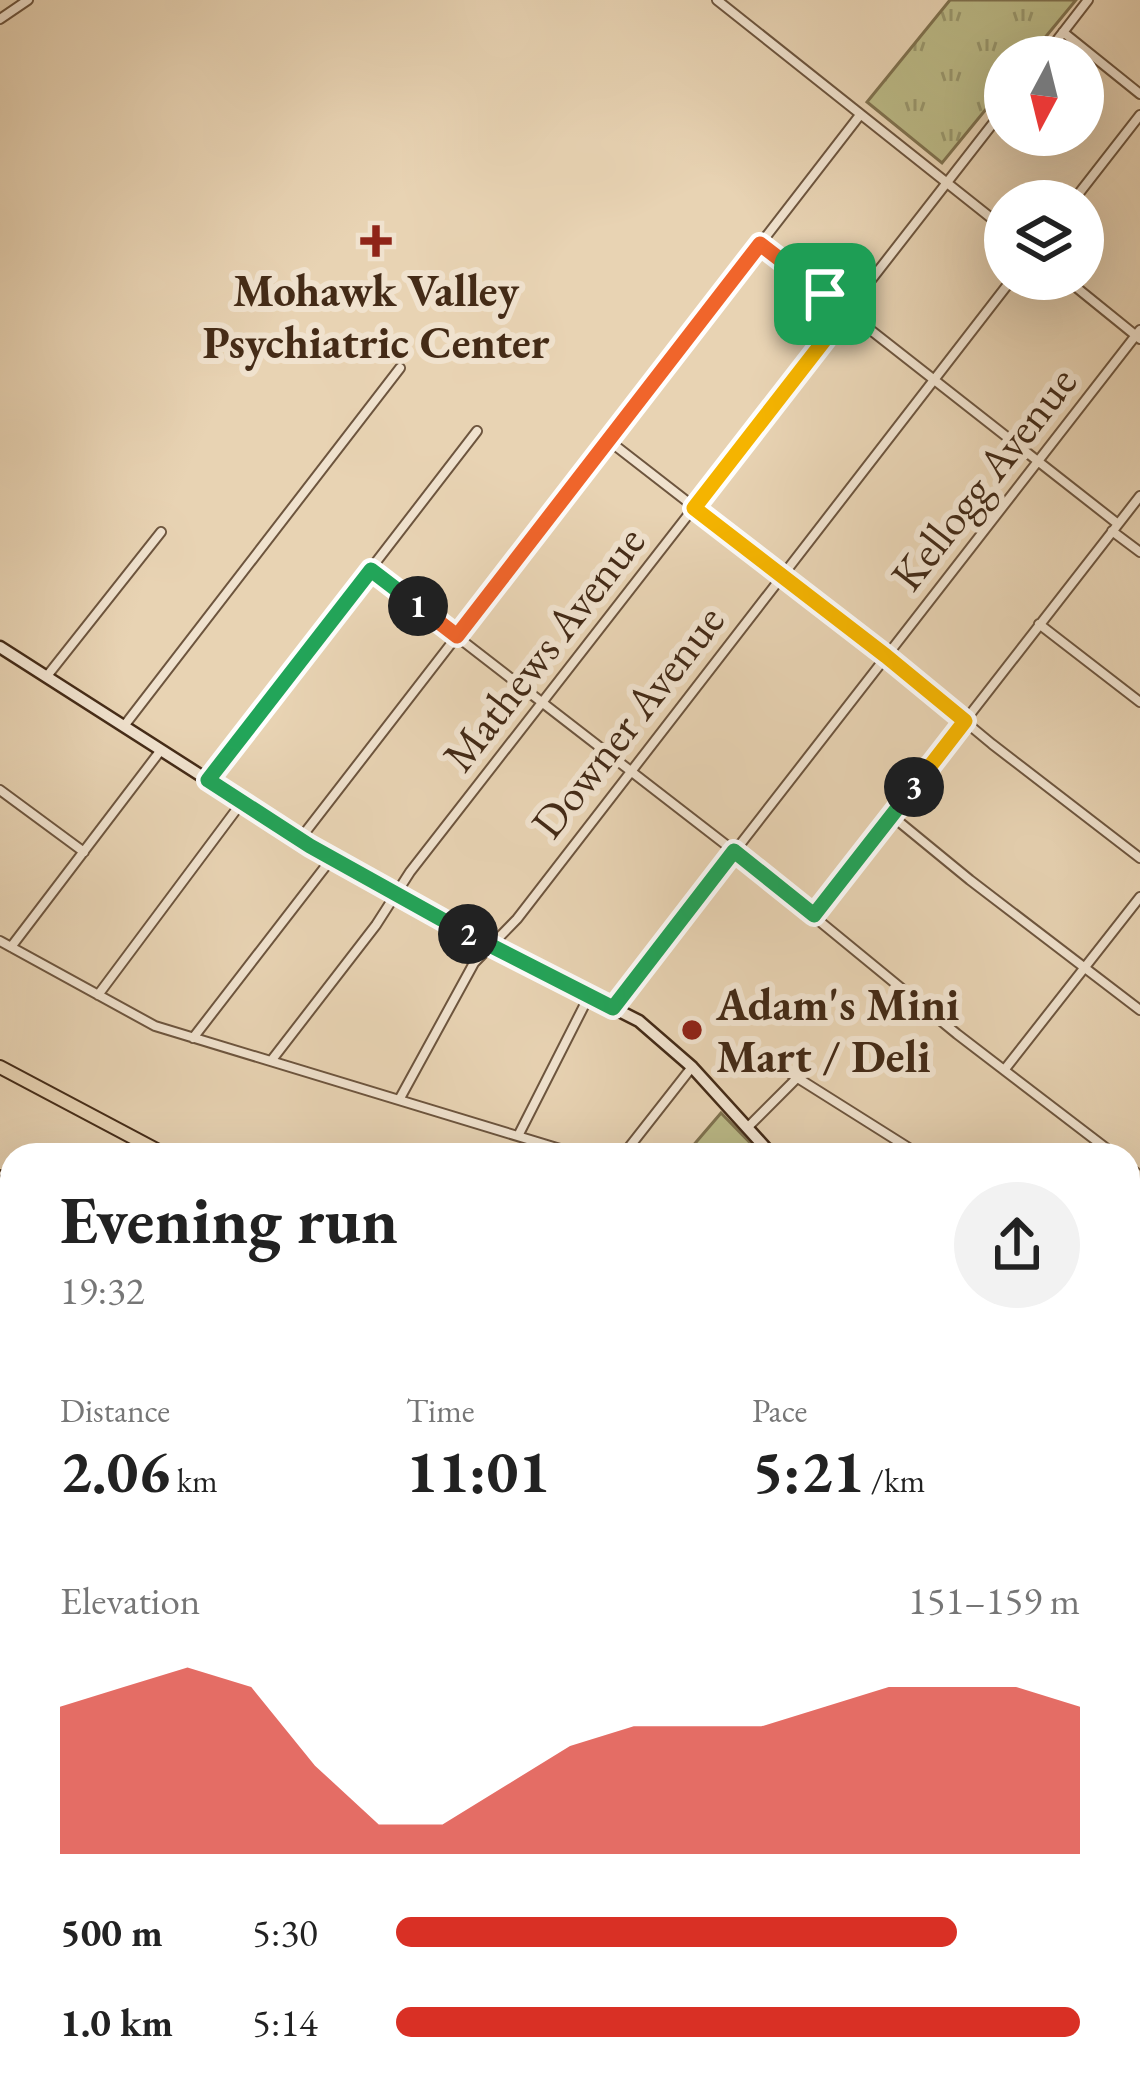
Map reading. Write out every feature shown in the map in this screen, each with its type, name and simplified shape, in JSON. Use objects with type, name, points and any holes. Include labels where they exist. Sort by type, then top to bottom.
[{"type":"main road","points":[[0,1067],[143,1143]]},
{"type":"street","points":[[0,19],[28,0]]},
{"type":"street","points":[[717,0],[984,213]]},
{"type":"street","points":[[1060,36],[1088,0]]},
{"type":"street","points":[[1063,32],[1140,94]]},
{"type":"street","points":[[300,839],[860,115]]},
{"type":"street","points":[[1089,180],[1140,115]]},
{"type":"street","name":"Mathews Avenue","points":[[271,1061],[376,926],[410,872],[984,135]]},
{"type":"street","points":[[760,244],[1056,473],[1140,552]]},
{"type":"street","name":"Downer Avenue","points":[[399,1100],[473,963],[517,919],[996,300]]},
{"type":"street","points":[[1093,300],[1138,335]]},
{"type":"street","name":"Kellogg Avenue","points":[[613,1008],[1138,335]]},
{"type":"street","points":[[124,726],[400,368]]},
{"type":"street","points":[[208,780],[477,431]]},
{"type":"street","points":[[608,440],[1140,857]]},
{"type":"street","points":[[814,915],[1140,496]]},
{"type":"street","points":[[46,678],[161,532]]},
{"type":"street","points":[[371,570],[1100,1143]]},
{"type":"street","points":[[1040,624],[1140,702]]},
{"type":"street","points":[[0,647],[332,858],[652,1031],[761,1143]]},
{"type":"street","points":[[11,947],[161,750]]},
{"type":"street","points":[[0,790],[84,852]]},
{"type":"street","points":[[98,995],[242,802]]},
{"type":"street","points":[[892,816],[1140,1010]]},
{"type":"street","points":[[193,1038],[332,858]]},
{"type":"street","points":[[1005,1070],[1140,897]]},
{"type":"street","points":[[0,941],[155,1026],[541,1143]]},
{"type":"street","points":[[518,1136],[589,996]]},
{"type":"street","points":[[766,1058],[901,1143]]},
{"type":"street","points":[[632,1143],[692,1067]]},
{"type":"street","points":[[747,1128],[798,1077]]},
{"type":"green space","points":[[950,0],[1076,0],[1046,36],[984,36],[984,112],[942,163],[867,102]]},
{"type":"green space","points":[[721,1113],[750,1143],[695,1143]]},
{"type":"place","name":"Mohawk Valley Psychiatric Center","points":[[376,241]]},
{"type":"place","name":"Adam's Mini Mart / Deli","points":[[692,1030]]},
{"type":"route","points":[[760,244],[825,294],[847,311],[694,508],[965,721],[814,915],[734,851],[613,1008],[310,846],[208,780],[371,570],[457,636],[760,244]]}]
